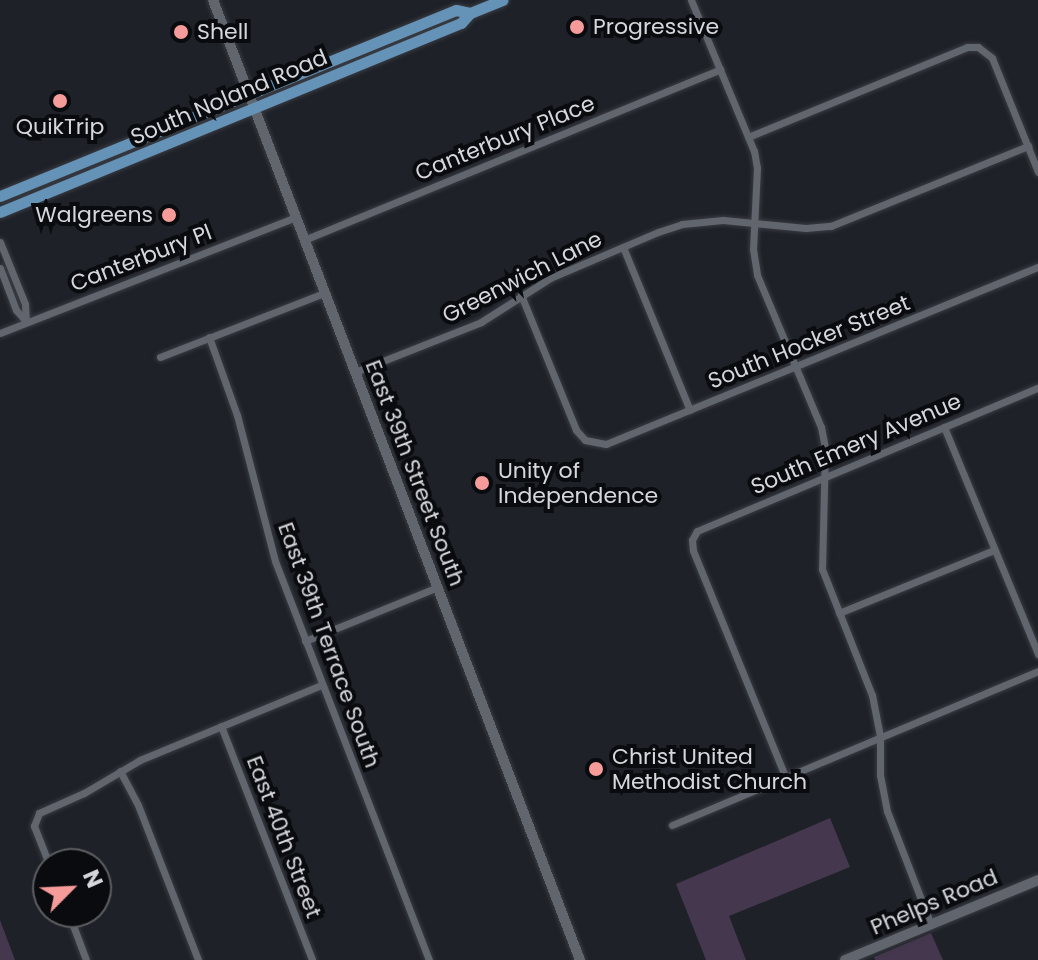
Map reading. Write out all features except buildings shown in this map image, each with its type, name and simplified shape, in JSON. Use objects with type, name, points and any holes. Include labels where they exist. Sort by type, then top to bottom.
[{"type":"main road","name":"East 39th Street South","points":[[213,0],[580,960]]},
{"type":"main road","name":"South Noland Road","points":[[0,212],[461,23],[470,13],[502,0]]},
{"type":"main road","name":"South Noland Road","points":[[0,196],[456,10],[470,13]]},
{"type":"main road","points":[[354,52],[360,64]]},
{"type":"main road","name":"Phelps Road","points":[[845,960],[1038,880]]},
{"type":"street","points":[[691,0],[748,137],[757,168],[754,224],[757,275],[821,427],[827,476],[822,569],[872,695],[880,736],[880,775],[887,811],[931,925]]},
{"type":"street","points":[[748,137],[967,47],[978,47],[992,58],[1038,172]]},
{"type":"street","name":"Canterbury Place","points":[[304,240],[720,69]]},
{"type":"street","name":"Greenwich Lane","points":[[355,372],[481,322],[550,278],[682,224],[723,220],[831,226],[1028,146]]},
{"type":"street","name":"Canterbury Pl","points":[[0,333],[296,217]]},
{"type":"street","points":[[0,242],[25,304],[26,321]]},
{"type":"street","points":[[623,247],[690,410]]},
{"type":"street","name":"South Hocker Street","points":[[521,295],[576,430],[593,444],[606,444],[1038,267]]},
{"type":"street","points":[[0,268],[16,310],[26,321]]},
{"type":"street","points":[[160,357],[324,293]]},
{"type":"street","name":"East 39th Terrace South","points":[[209,337],[241,427],[275,561],[429,960]]},
{"type":"street","name":"South Emery Avenue","points":[[785,776],[693,550],[692,540],[703,527],[1038,388]]},
{"type":"street","points":[[944,427],[1038,654]]},
{"type":"street","points":[[839,613],[994,550]]},
{"type":"street","points":[[305,641],[438,587]]},
{"type":"street","points":[[672,825],[1038,671]]},
{"type":"street","points":[[43,848],[34,826],[35,816],[120,771],[321,685]]},
{"type":"street","name":"East 40th Street","points":[[221,726],[312,960]]},
{"type":"street","points":[[120,771],[138,805],[198,960]]},
{"type":"street","points":[[74,928],[86,960]]},
{"type":"shaded area","points":[[830,818],[850,867],[729,916],[746,960],[706,960],[676,884]]},
{"type":"shaded area","points":[[0,920],[15,960],[0,960]]},
{"type":"shaded area","points":[[931,933],[943,960],[875,960],[874,957]]},
{"type":"place","name":"Progressive","points":[[577,27]]},
{"type":"place","name":"Shell","points":[[181,32]]},
{"type":"place","name":"QuikTrip","points":[[60,101]]},
{"type":"place","name":"Walgreens","points":[[169,215]]},
{"type":"place","name":"Unity of Independence","points":[[482,483]]},
{"type":"place","name":"Christ United Methodist Church","points":[[596,769]]}]
